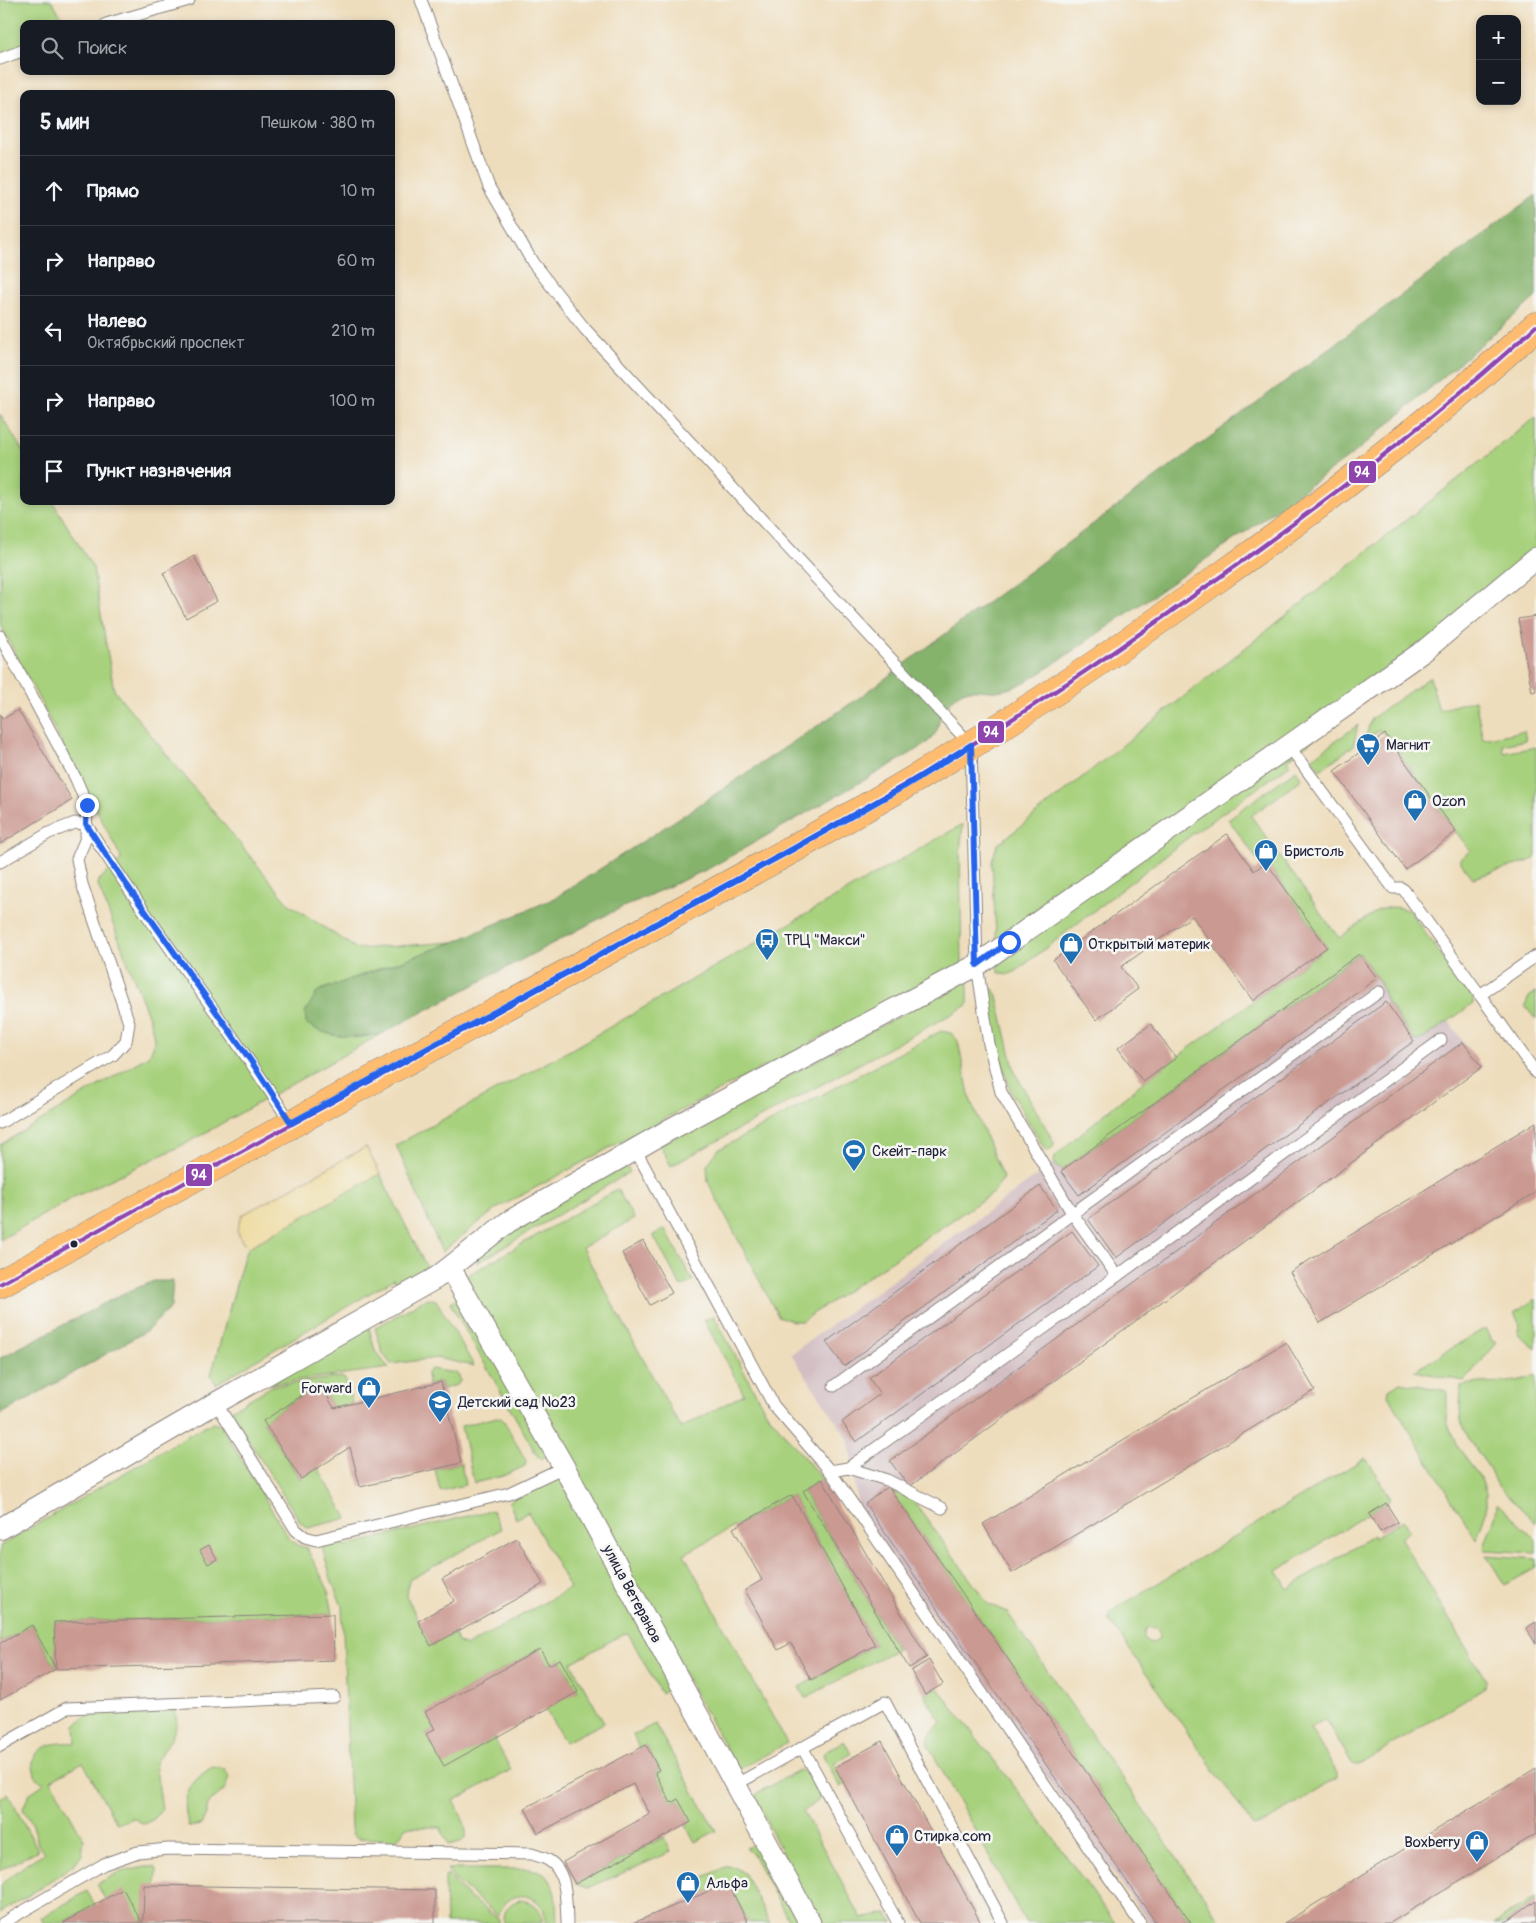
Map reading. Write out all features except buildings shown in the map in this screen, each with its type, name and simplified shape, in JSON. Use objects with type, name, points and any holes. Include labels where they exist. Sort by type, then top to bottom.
[{"type":"main road","points":[[0,1284],[793,849],[905,786],[971,745],[1133,638],[1275,538],[1373,464],[1536,326]]},
{"type":"street","points":[[0,1529],[450,1268],[508,1222],[635,1149],[977,965],[1425,650],[1536,558]]},
{"type":"street","name":"улица Ветеранов","points":[[450,1268],[564,1467],[810,1923]]},
{"type":"lane","points":[[120,20],[189,0]]},
{"type":"lane","points":[[421,0],[489,187],[533,263],[585,330],[971,745],[977,965],[989,1044],[1001,1092],[1072,1213],[1117,1276]]},
{"type":"lane","points":[[0,58],[20,51]]},
{"type":"lane","points":[[0,636],[76,779],[87,805],[86,838],[78,859],[82,884],[129,1023],[126,1041],[113,1056],[0,1124]]},
{"type":"lane","points":[[1289,746],[1393,888],[1404,890],[1536,1073]]},
{"type":"lane","points":[[0,862],[49,833],[75,823],[86,824]]},
{"type":"lane","points":[[86,824],[112,864],[253,1064],[291,1123]]},
{"type":"lane","points":[[1480,995],[1536,956]]},
{"type":"lane","points":[[834,1386],[1379,992]]},
{"type":"lane","points":[[830,1471],[848,1468],[1117,1276],[1441,1040]]},
{"type":"lane","points":[[635,1149],[774,1406],[830,1471],[1140,1923]]},
{"type":"lane","points":[[216,1403],[296,1530],[305,1537],[316,1540],[508,1493],[564,1467]]},
{"type":"lane","points":[[848,1468],[887,1480],[942,1508]]},
{"type":"lane","points":[[0,1746],[68,1708],[334,1697]]},
{"type":"lane","points":[[735,1785],[884,1702],[1003,1923]]},
{"type":"lane","points":[[802,1747],[898,1923]]},
{"type":"lane","points":[[3,1923],[104,1864],[138,1852],[168,1849],[532,1854],[549,1860],[560,1873],[566,1893],[567,1923]]},
{"type":"shaded area","points":[[1380,927],[1482,1067],[898,1496],[1197,1923],[1149,1923],[858,1509],[849,1440],[791,1354]]},
{"type":"green space","points":[[0,0],[51,0],[64,20],[20,20],[20,57],[0,59]]},
{"type":"green space","points":[[1536,195],[1536,297],[1357,451],[1251,528],[1042,672],[1009,688],[997,691],[968,690],[959,694],[945,710],[939,721],[937,731],[930,740],[903,758],[708,869],[612,912],[381,1034],[351,1037],[333,1035],[315,1029],[306,1023],[305,1012],[318,991],[454,942],[555,898],[859,698]]},
{"type":"green space","points":[[0,414],[20,446],[20,505],[54,505],[93,568],[114,690],[289,904],[357,949],[454,942],[318,991],[354,1038],[381,1034],[187,1143],[74,1197],[0,1240],[0,1145],[148,1056],[154,1042],[149,1018],[98,885],[99,880],[120,861],[121,857],[0,624]]},
{"type":"green space","points":[[1536,417],[1536,566],[1287,760],[1290,765],[1194,833],[1015,972],[1006,975],[998,972],[992,862],[997,845]]},
{"type":"green space","points":[[1430,677],[1439,710],[1475,700],[1483,739],[1524,731],[1526,740],[1503,745],[1504,753],[1536,747],[1536,857],[1530,861],[1473,878],[1459,860],[1470,851],[1385,734],[1379,730],[1365,740],[1371,719]]},
{"type":"green space","points":[[1358,725],[1353,746],[1320,770],[1312,758]]},
{"type":"green space","points":[[1296,770],[1302,779],[1251,816],[1339,938],[1378,910],[1394,907],[1409,911],[1473,998],[1473,1004],[1423,1039],[1415,1041],[1387,1002],[1380,982],[1360,954],[1358,954],[1062,1170],[1054,1162],[1055,1157],[1067,1145],[1143,1082],[1327,947],[1262,856],[1257,859],[1228,819]]},
{"type":"green space","points":[[963,824],[960,853],[962,964],[624,1140],[496,1209],[442,1252],[396,1145],[570,1050]]},
{"type":"green space","points":[[968,979],[968,1005],[671,1166],[660,1145]]},
{"type":"green space","points":[[991,988],[997,996],[1015,1073],[1054,1142],[1054,1146],[1048,1151],[1044,1148],[1010,1090],[994,1033],[988,990]]},
{"type":"green space","points":[[1536,992],[1536,1020],[1525,1006],[1529,997]]},
{"type":"green space","name":"Скейт-парк","points":[[941,1031],[951,1033],[958,1041],[970,1099],[1003,1178],[994,1192],[802,1321],[793,1321],[778,1316],[708,1182],[707,1165],[718,1150]]},
{"type":"green space","points":[[625,1163],[630,1172],[477,1263],[478,1253],[516,1225]]},
{"type":"green space","points":[[380,1174],[429,1272],[404,1286],[399,1286],[394,1279],[216,1384],[211,1375],[244,1256],[249,1247]]},
{"type":"green space","points":[[617,1189],[634,1219],[582,1248],[681,1428],[744,1394],[704,1320],[714,1316],[764,1409],[822,1479],[803,1491],[897,1649],[805,1698],[799,1687],[875,1645],[792,1495],[684,1554],[787,1743],[738,1770],[463,1278]]},
{"type":"green space","points":[[665,1229],[693,1281],[681,1287],[653,1235]]},
{"type":"green space","points":[[154,1281],[173,1281],[171,1307],[148,1330],[0,1415],[0,1358],[124,1293]]},
{"type":"green space","points":[[460,1294],[548,1453],[542,1459],[538,1457],[450,1303]]},
{"type":"green space","points":[[427,1298],[436,1300],[474,1366],[437,1358],[391,1364],[383,1354],[375,1328]]},
{"type":"green space","points":[[1536,1299],[1536,1349],[1517,1333],[1520,1325],[1514,1313]]},
{"type":"green space","points":[[369,1327],[375,1351],[389,1368],[270,1384]]},
{"type":"green space","points":[[1485,1328],[1492,1341],[1497,1343],[1464,1381],[1414,1371]]},
{"type":"green space","points":[[431,1369],[455,1373],[459,1375],[460,1382],[443,1389],[441,1382],[428,1385],[427,1373]]},
{"type":"green space","points":[[1536,1375],[1536,1523],[1496,1484],[1487,1465],[1470,1441],[1461,1421],[1460,1409],[1461,1386],[1517,1381]]},
{"type":"green space","points":[[341,1377],[345,1379],[352,1403],[334,1408],[319,1384],[263,1421],[300,1479],[318,1468],[347,1518],[308,1528],[301,1523],[231,1410],[272,1386]]},
{"type":"green space","points":[[1401,1382],[1447,1391],[1447,1422],[1458,1448],[1481,1479],[1486,1493],[1486,1512],[1476,1540],[1388,1395],[1389,1389]]},
{"type":"green space","points":[[497,1417],[504,1421],[526,1461],[525,1466],[503,1476],[474,1483],[461,1426]]},
{"type":"green space","points":[[213,1423],[220,1424],[290,1540],[299,1546],[306,1547],[328,1589],[333,1614],[55,1622],[56,1669],[32,1625],[0,1643],[0,1546],[204,1426]]},
{"type":"green space","points":[[1365,1458],[1391,1499],[1277,1571],[1288,1589],[1373,1535],[1374,1538],[1403,1520],[1409,1531],[1401,1539],[1486,1680],[1485,1687],[1359,1765],[1352,1763],[1325,1719],[1310,1728],[1337,1773],[1337,1778],[1261,1825],[1254,1827],[1109,1620],[1109,1616],[1120,1606]],"holes":[[[1148,1627],[1156,1628],[1159,1632],[1159,1638],[1153,1643],[1148,1642],[1144,1638],[1144,1631]]]},
{"type":"green space","points":[[461,1463],[465,1485],[440,1491],[435,1469]]},
{"type":"green space","points":[[559,1476],[672,1684],[669,1689],[661,1694],[628,1633],[623,1634],[571,1663],[604,1723],[565,1742],[545,1709],[578,1691],[560,1659],[549,1665],[540,1649],[426,1712],[435,1729],[426,1734],[444,1765],[494,1738],[511,1770],[453,1801],[465,1825],[466,1835],[463,1840],[449,1845],[440,1827],[406,1827],[397,1840],[358,1838],[353,1835],[351,1828],[342,1606],[332,1582],[321,1543],[337,1540],[345,1546],[492,1510],[501,1529],[409,1580],[407,1597],[431,1645],[454,1633],[459,1643],[467,1646],[570,1588],[528,1512],[516,1519],[509,1502],[516,1496]]},
{"type":"green space","points":[[888,1486],[913,1500],[988,1604],[1007,1612],[1222,1923],[1191,1923]]},
{"type":"green space","points":[[1497,1503],[1536,1540],[1536,1553],[1485,1550],[1484,1547],[1496,1514]]},
{"type":"green space","points":[[1486,1555],[1536,1559],[1536,1568],[1505,1585]]},
{"type":"green space","points":[[937,1687],[1035,1813],[1115,1923],[1026,1923],[928,1745],[930,1735],[941,1722],[925,1695]]},
{"type":"green space","points":[[175,1708],[177,1724],[171,1739],[155,1763],[162,1809],[154,1819],[144,1824],[133,1818],[117,1824],[83,1762],[51,1780],[84,1840],[82,1855],[73,1865],[0,1913],[0,1885],[44,1853],[38,1845],[33,1825],[23,1809],[29,1794],[45,1783],[36,1778],[33,1768],[35,1756],[39,1751],[50,1745],[76,1743],[75,1726],[84,1717],[106,1711]]},
{"type":"green space","points":[[655,1724],[716,1831],[695,1842],[686,1825],[690,1822],[678,1799],[671,1803],[655,1772],[659,1770],[646,1745],[639,1749],[633,1735]]},
{"type":"green space","points":[[844,1741],[851,1754],[834,1764],[845,1784],[840,1787],[823,1755],[825,1751]]},
{"type":"green space","points":[[212,1767],[225,1769],[229,1777],[225,1789],[208,1804],[206,1815],[201,1825],[189,1827],[185,1808],[188,1792],[197,1779]]},
{"type":"green space","points":[[799,1770],[812,1774],[821,1791],[818,1801],[803,1811],[862,1919],[888,1914],[893,1923],[818,1923],[754,1797],[759,1792]]},
{"type":"green space","points":[[8,1794],[38,1850],[0,1871],[0,1798]]},
{"type":"green space","points":[[664,1837],[671,1852],[588,1888],[575,1884]]},
{"type":"green space","points":[[759,1842],[811,1923],[790,1923],[752,1852],[746,1848]]},
{"type":"green space","points":[[727,1866],[735,1867],[745,1874],[770,1923],[748,1923],[728,1883],[707,1892],[700,1886],[700,1879]]},
{"type":"green space","points":[[155,1867],[157,1869],[156,1885],[142,1923],[105,1899],[97,1884],[120,1872]]},
{"type":"green space","points":[[447,1869],[529,1869],[540,1871],[551,1881],[556,1902],[557,1923],[545,1923],[543,1909],[539,1904],[529,1897],[522,1896],[509,1900],[498,1916],[454,1879]]},
{"type":"green space","points":[[448,1875],[467,1896],[499,1919],[499,1923],[446,1923],[445,1877]]},
{"type":"green space","points":[[87,1891],[95,1905],[63,1923],[44,1923],[41,1918]]},
{"type":"green space","points":[[1536,1897],[1536,1900],[1504,1923],[1494,1923]]},
{"type":"green space","points":[[520,1900],[529,1902],[537,1907],[541,1914],[542,1923],[504,1923],[504,1915],[507,1908],[512,1903]]},
{"type":"sand","points":[[366,1147],[380,1174],[249,1247],[242,1242],[237,1230],[242,1215]]},
{"type":"transit line","name":"94","points":[[0,1284],[793,849],[979,740],[1105,658],[1294,523],[1418,428],[1536,326]]},
{"type":"place","name":"Магнит","points":[[1368,766]]},
{"type":"place","name":"Ozon","points":[[1415,822]]},
{"type":"place","name":"Бристоль","points":[[1266,872]]},
{"type":"place","name":"ТРЦ \"Макси\"","points":[[767,961]]},
{"type":"place","name":"Открытый материк","points":[[1071,965]]},
{"type":"place","name":"Скейт-парк","points":[[854,1172]]},
{"type":"place","name":"Forward","points":[[369,1409]]},
{"type":"place","name":"Детский сад №23","points":[[440,1423]]},
{"type":"place","name":"Стирка.com","points":[[897,1857]]},
{"type":"place","name":"Boxberry","points":[[1477,1863]]},
{"type":"place","name":"Альфа","points":[[688,1904]]},
{"type":"route","points":[[87,805],[86,824],[112,864],[253,1064],[291,1123],[793,849],[905,786],[971,745],[977,965],[1009,942]]}]
